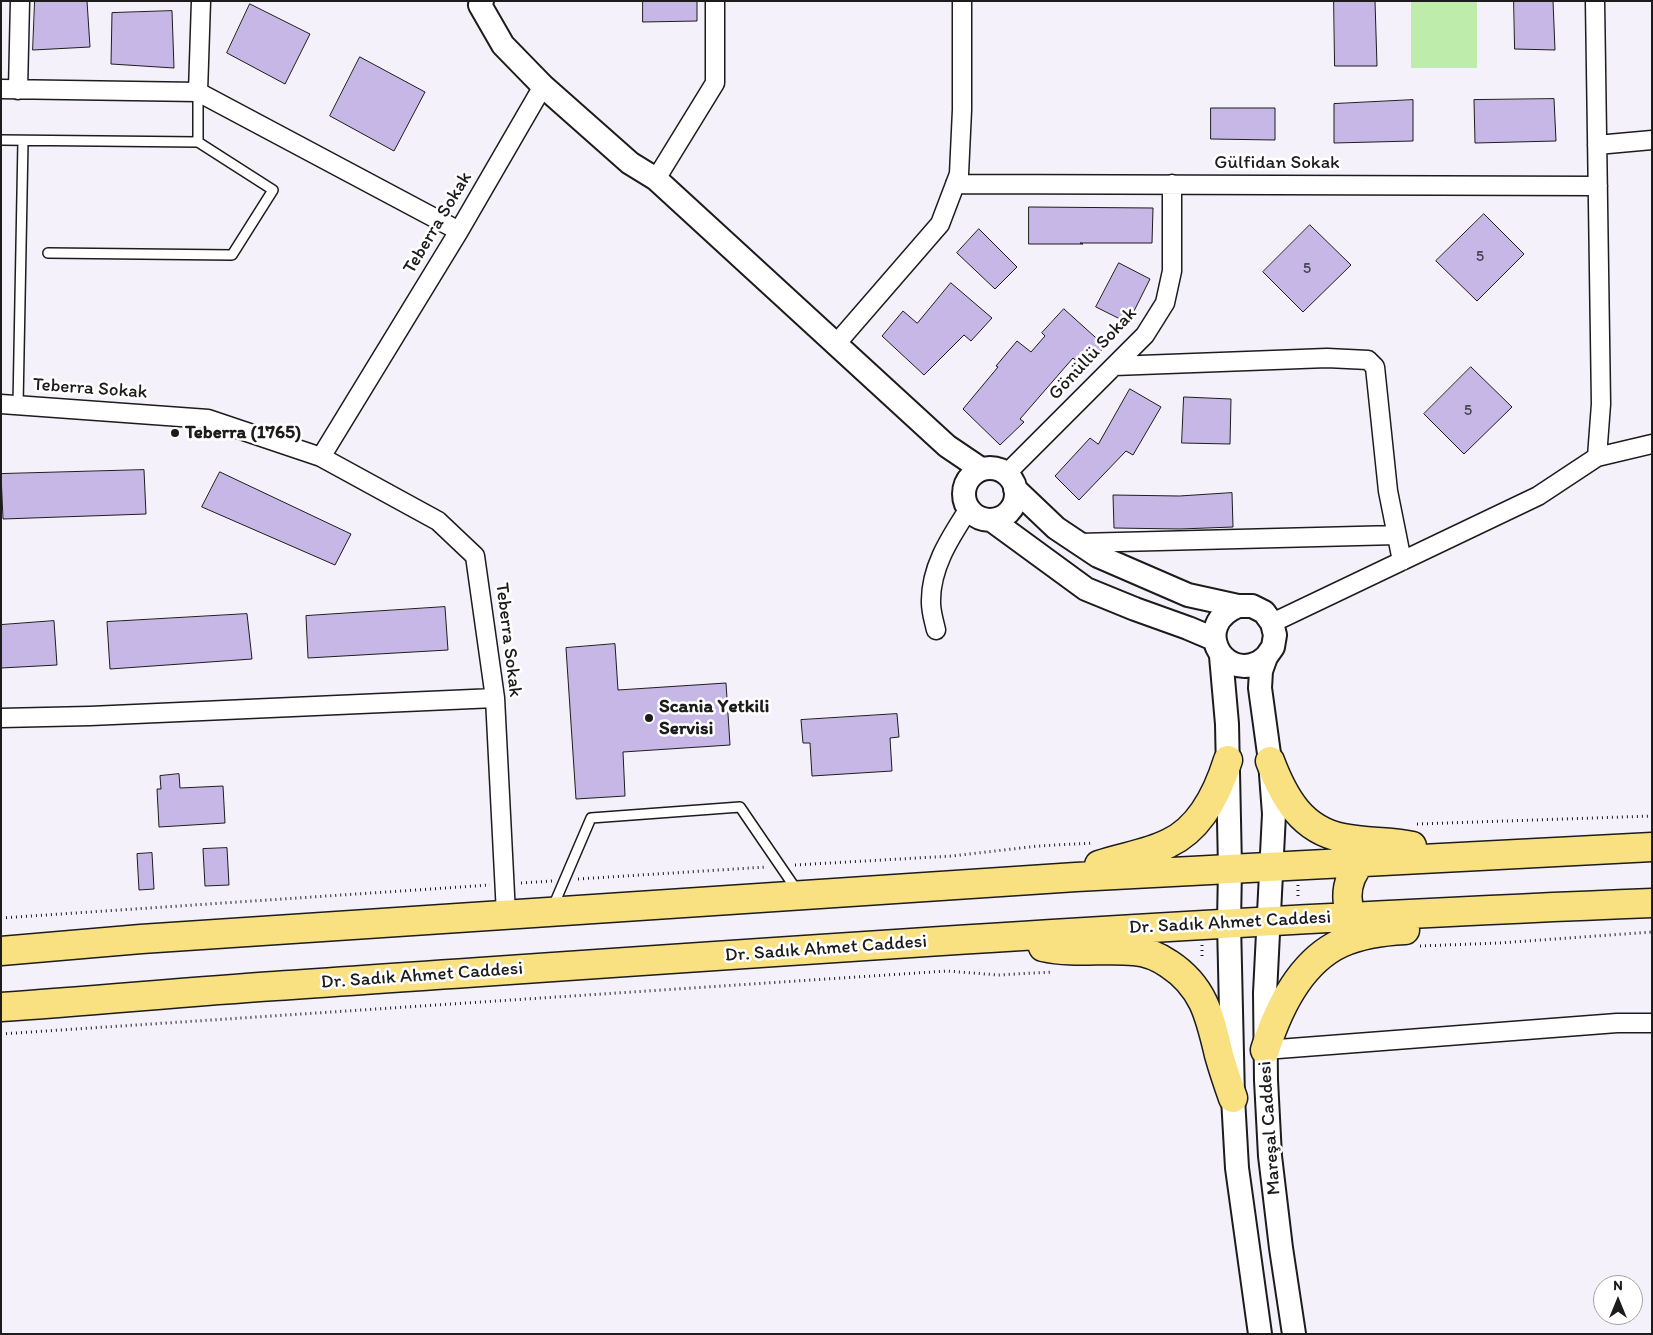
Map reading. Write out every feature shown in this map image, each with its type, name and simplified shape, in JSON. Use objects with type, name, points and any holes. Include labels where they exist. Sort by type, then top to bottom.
[{"type":"main road","points":[[1076,877],[1118,858],[1156,848],[1182,836],[1191,828],[1208,806],[1228,760]]},
{"type":"main road","points":[[1270,761],[1282,790],[1289,801],[1306,821],[1316,828],[1343,838],[1408,845],[1446,857]]},
{"type":"main road","points":[[1,951],[141,939],[800,894],[1284,865],[1652,847]]},
{"type":"main road","points":[[1351,916],[1348,905],[1348,890],[1351,876],[1355,868],[1362,861]]},
{"type":"main road","name":"Dr. Sadık Ahmet Caddesi","points":[[1,1007],[205,991],[1011,936],[1351,916],[1652,903]]},
{"type":"main road","points":[[1265,1050],[1278,1015],[1293,988],[1318,958],[1328,950],[1358,937],[1450,924],[1494,909]]},
{"type":"main road","points":[[1011,936],[1064,951],[1134,951],[1145,953],[1177,969],[1192,984],[1206,1008],[1233,1098]]},
{"type":"street","points":[[20,1],[10,90],[198,92],[459,231]]},
{"type":"street","points":[[198,92],[201,1]]},
{"type":"street","points":[[656,179],[714,83],[715,1]]},
{"type":"street","points":[[836,344],[940,224],[959,174],[962,110],[962,1]]},
{"type":"street","points":[[1595,1],[1601,404],[1597,457]]},
{"type":"street","points":[[479,2],[503,45],[543,86],[630,163],[656,179],[947,446],[973,477]]},
{"type":"street","name":"Teberra Sokak","points":[[320,457],[459,231],[543,86]]},
{"type":"street","points":[[1597,145],[1652,140]]},
{"type":"street","name":"Gülfidan Sokak","points":[[955,184],[1598,186]]},
{"type":"street","name":"Gönüllü Sokak","points":[[1011,481],[1114,366],[1145,335],[1165,303],[1172,271],[1172,184]]},
{"type":"street","points":[[1114,366],[1327,358],[1368,360],[1374,367],[1388,491],[1402,561]]},
{"type":"street","name":"Teberra Sokak","points":[[9,404],[208,419],[320,457],[438,521],[475,556],[495,698],[506,914]]},
{"type":"street","points":[[1272,623],[1538,496],[1597,457],[1652,444]]},
{"type":"street","points":[[993,521],[1086,589],[1188,628],[1218,647],[1231,663],[1244,666],[1256,664],[1266,657],[1273,647],[1275,635],[1272,623],[1264,612],[1252,606],[1238,606],[1188,595],[1098,556],[1056,528],[1011,481],[998,469],[991,468],[973,477],[963,491],[964,502],[968,510],[983,520],[998,520],[1010,511],[1015,503],[1011,481]]},
{"type":"street","points":[[936,630],[931,604],[932,582],[945,547],[968,510]]},
{"type":"street","points":[[1079,543],[1396,535]]},
{"type":"street","points":[[1218,647],[1215,628],[1220,618],[1228,610],[1238,606]]},
{"type":"street","name":"Mareşal Caddesi","points":[[1218,647],[1227,724],[1230,868],[1229,923],[1233,1098],[1237,1168],[1260,1334]]},
{"type":"street","name":"Mareşal Caddesi","points":[[1266,657],[1261,671],[1260,688],[1270,761],[1274,814],[1284,865],[1268,921],[1265,1050],[1267,1121],[1281,1248],[1294,1334]]},
{"type":"street","points":[[1,718],[90,716],[495,698]]},
{"type":"street","points":[[1265,1050],[1617,1023],[1652,1023]]},
{"type":"lane","points":[[198,92],[198,142]]},
{"type":"lane","points":[[1,140],[198,142],[273,190],[232,255],[48,253]]},
{"type":"lane","points":[[9,404],[23,140]]},
{"type":"lane","points":[[551,911],[591,818],[740,807],[800,894]]},
{"type":"path","points":[[1410,824],[1652,816]]},
{"type":"path","points":[[1,918],[952,856],[1038,846],[1098,843]]},
{"type":"path","points":[[1284,865],[1299,919]]},
{"type":"path","points":[[1412,947],[1652,932]]},
{"type":"path","points":[[1,1034],[948,971],[998,974],[1061,972]]},
{"type":"green space","points":[[1411,1],[1477,1],[1477,68],[1411,68]]},
{"type":"building","points":[[35,1],[87,1],[90,47],[33,50]]},
{"type":"building","points":[[643,1],[697,1],[697,21],[643,22]]},
{"type":"building","points":[[1334,1],[1375,1],[1377,66],[1335,66]]},
{"type":"building","points":[[1514,1],[1553,1],[1555,50],[1515,49]]},
{"type":"building","points":[[250,4],[310,34],[285,84],[227,53]]},
{"type":"building","points":[[172,11],[174,68],[111,64],[112,13]]},
{"type":"building","points":[[360,57],[425,92],[394,151],[330,116]]},
{"type":"building","points":[[1554,99],[1556,141],[1475,143],[1474,100]]},
{"type":"building","points":[[1413,100],[1413,141],[1334,143],[1334,104]]},
{"type":"building","points":[[1211,108],[1275,108],[1275,140],[1211,139]]},
{"type":"building","points":[[1029,207],[1153,208],[1152,243],[1029,244]]},
{"type":"building","points":[[1484,214],[1524,254],[1477,301],[1436,261]]},
{"type":"building","points":[[1310,225],[1351,265],[1303,312],[1263,272]]},
{"type":"building","points":[[979,229],[1017,267],[995,289],[957,253]]},
{"type":"building","points":[[1119,263],[1150,279],[1128,323],[1096,307]]},
{"type":"building","points":[[951,283],[992,318],[971,341],[964,335],[924,375],[882,336],[903,311],[917,323]]},
{"type":"building","points":[[1064,309],[1105,346],[1085,369],[1073,358],[1020,419],[1024,422],[1000,445],[963,409],[1017,341],[1031,352],[1045,336],[1042,333]]},
{"type":"building","points":[[1471,367],[1512,407],[1464,454],[1424,414]]},
{"type":"building","points":[[1130,389],[1161,407],[1133,455],[1126,451],[1079,500],[1055,476],[1090,438],[1098,444]]},
{"type":"building","points":[[1184,397],[1231,399],[1230,444],[1182,443]]},
{"type":"building","points":[[144,470],[146,514],[3,519],[1,474]]},
{"type":"building","points":[[220,472],[351,534],[335,565],[202,507]]},
{"type":"building","points":[[1232,493],[1233,527],[1180,529],[1114,528],[1113,495],[1179,496]]},
{"type":"building","points":[[445,607],[448,650],[308,658],[306,616]]},
{"type":"building","points":[[247,614],[252,659],[110,669],[107,622]]},
{"type":"building","points":[[54,621],[57,665],[1,668],[1,625]]},
{"type":"building","name":"Scania Yetkili Servisi","points":[[615,644],[618,690],[726,683],[730,745],[623,752],[625,796],[576,799],[566,648]]},
{"type":"building","points":[[897,714],[899,737],[890,738],[892,771],[812,776],[810,743],[803,743],[801,720]]},
{"type":"building","points":[[179,774],[180,788],[223,786],[225,823],[159,827],[157,789],[161,789],[160,776]]},
{"type":"building","points":[[227,848],[229,885],[205,886],[203,849]]},
{"type":"building","points":[[152,853],[154,889],[139,890],[137,854]]},
{"type":"place","name":"Teberra (1765)","points":[[175,433]]},
{"type":"place","name":"Scania Yetkili Servisi","points":[[649,718]]}]
